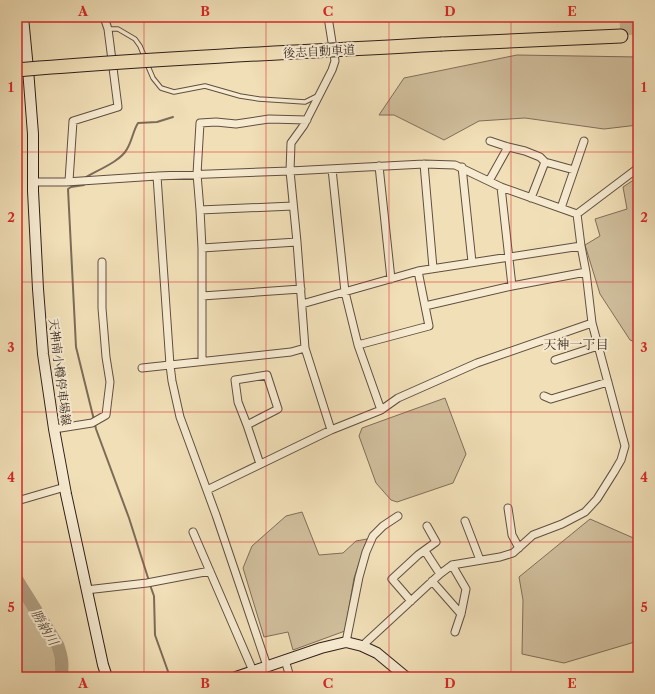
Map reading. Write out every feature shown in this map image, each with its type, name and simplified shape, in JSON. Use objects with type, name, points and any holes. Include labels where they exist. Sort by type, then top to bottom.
[{"type":"highway","name":"後志自動車道","points":[[17,66],[169,55],[621,33]]},
{"type":"highway","name":"後志自動車道","points":[[17,70],[74,65],[442,42]]},
{"type":"main road","name":"天神南小樽停車場線","points":[[23,17],[33,134],[38,289],[43,354],[54,429],[65,487],[86,590],[107,677]]},
{"type":"main road","points":[[236,677],[321,648],[346,642],[362,646],[377,653],[406,677]]},
{"type":"street","points":[[69,181],[73,121],[118,107],[108,29],[104,17]]},
{"type":"street","points":[[328,17],[335,61],[307,120],[291,143],[290,171],[306,348],[331,430]]},
{"type":"street","points":[[202,361],[202,248],[197,174],[200,123],[216,122],[236,124],[269,119],[307,120]]},
{"type":"street","points":[[490,141],[530,153],[540,157],[545,162],[574,170]]},
{"type":"street","points":[[561,208],[584,141]]},
{"type":"street","points":[[489,181],[508,147]]},
{"type":"street","points":[[531,198],[545,162]]},
{"type":"street","points":[[34,182],[424,164],[455,165],[501,187],[577,214]]},
{"type":"street","points":[[424,164],[433,268]]},
{"type":"street","points":[[379,166],[391,278]]},
{"type":"street","points":[[462,168],[472,262]]},
{"type":"street","points":[[577,214],[638,168]]},
{"type":"street","points":[[332,169],[344,292],[358,345],[381,410]]},
{"type":"street","points":[[157,176],[170,365],[180,417],[216,515],[267,666]]},
{"type":"street","points":[[501,187],[512,286]]},
{"type":"street","points":[[200,210],[293,206]]},
{"type":"street","points":[[362,646],[432,581],[452,565],[500,557],[513,553],[533,535],[562,524],[585,512],[597,499],[621,460],[625,446],[592,323],[577,214]]},
{"type":"street","points":[[202,248],[297,242]]},
{"type":"street","points":[[302,304],[418,271],[581,246]]},
{"type":"street","points":[[54,429],[92,423],[106,415],[110,382],[106,357],[102,308],[102,262]]},
{"type":"street","points":[[358,345],[429,326],[418,271]]},
{"type":"street","points":[[425,306],[512,286],[586,272]]},
{"type":"street","points":[[202,296],[300,289]]},
{"type":"street","points":[[207,490],[331,430],[381,410],[398,398],[477,363],[592,323]]},
{"type":"street","points":[[555,360],[598,346]]},
{"type":"street","points":[[142,368],[291,352],[306,348]]},
{"type":"street","points":[[247,425],[278,409],[267,375],[235,380],[238,402],[260,464]]},
{"type":"street","points":[[544,396],[551,399],[608,382]]},
{"type":"street","points":[[17,500],[65,487]]},
{"type":"street","points":[[508,508],[512,536],[519,548]]},
{"type":"street","points":[[346,642],[359,577],[366,552],[373,536],[383,526],[398,516]]},
{"type":"street","points":[[465,521],[480,560]]},
{"type":"street","points":[[411,600],[392,579],[418,555],[436,542],[427,526]]},
{"type":"street","points":[[193,532],[253,671]]},
{"type":"street","points":[[425,550],[440,574]]},
{"type":"street","points":[[452,565],[466,589],[461,614],[455,632]]},
{"type":"street","points":[[86,590],[147,583],[210,571]]},
{"type":"street","points":[[432,581],[461,614]]},
{"type":"street","points":[[285,660],[290,677]]},
{"type":"lane","points":[[108,29],[118,29],[135,39],[140,46],[153,78],[161,88],[174,92],[205,86],[259,100],[305,102],[320,95]]},
{"type":"shaded area","points":[[517,55],[638,57],[638,125],[604,129],[525,118],[479,121],[444,140],[394,115],[379,115],[404,78]]},
{"type":"shaded area","points":[[638,177],[638,343],[630,340],[600,294],[585,245],[600,236],[595,219],[627,209],[623,187]]},
{"type":"shaded area","points":[[445,398],[466,454],[453,483],[397,502],[391,500],[376,483],[359,436],[362,428]]},
{"type":"shaded area","points":[[302,512],[319,555],[343,553],[356,541],[367,539],[354,578],[345,631],[293,650],[288,632],[264,637],[243,568],[252,546],[286,516]]},
{"type":"shaded area","points":[[590,519],[638,540],[638,641],[564,663],[522,654],[523,600],[519,577]]},
{"type":"shaded area","points":[[17,584],[32,606],[55,652],[57,677],[17,677]]},
{"type":"waterway","points":[[86,177],[115,161],[124,153],[129,146],[138,123],[157,122],[173,117]]},
{"type":"waterway","points":[[84,185],[71,187],[68,189],[76,347],[94,420]]},
{"type":"waterway","points":[[95,424],[129,518],[149,581]]},
{"type":"waterway","name":"勝納川","points":[[17,580],[58,646],[62,661],[61,677]]},
{"type":"waterway","points":[[150,585],[154,596],[155,635],[170,677]]},
{"type":"tunnel","points":[[620,29],[638,28]]},
{"type":"district","name":"天神一丁目","points":[[576,344]]}]
